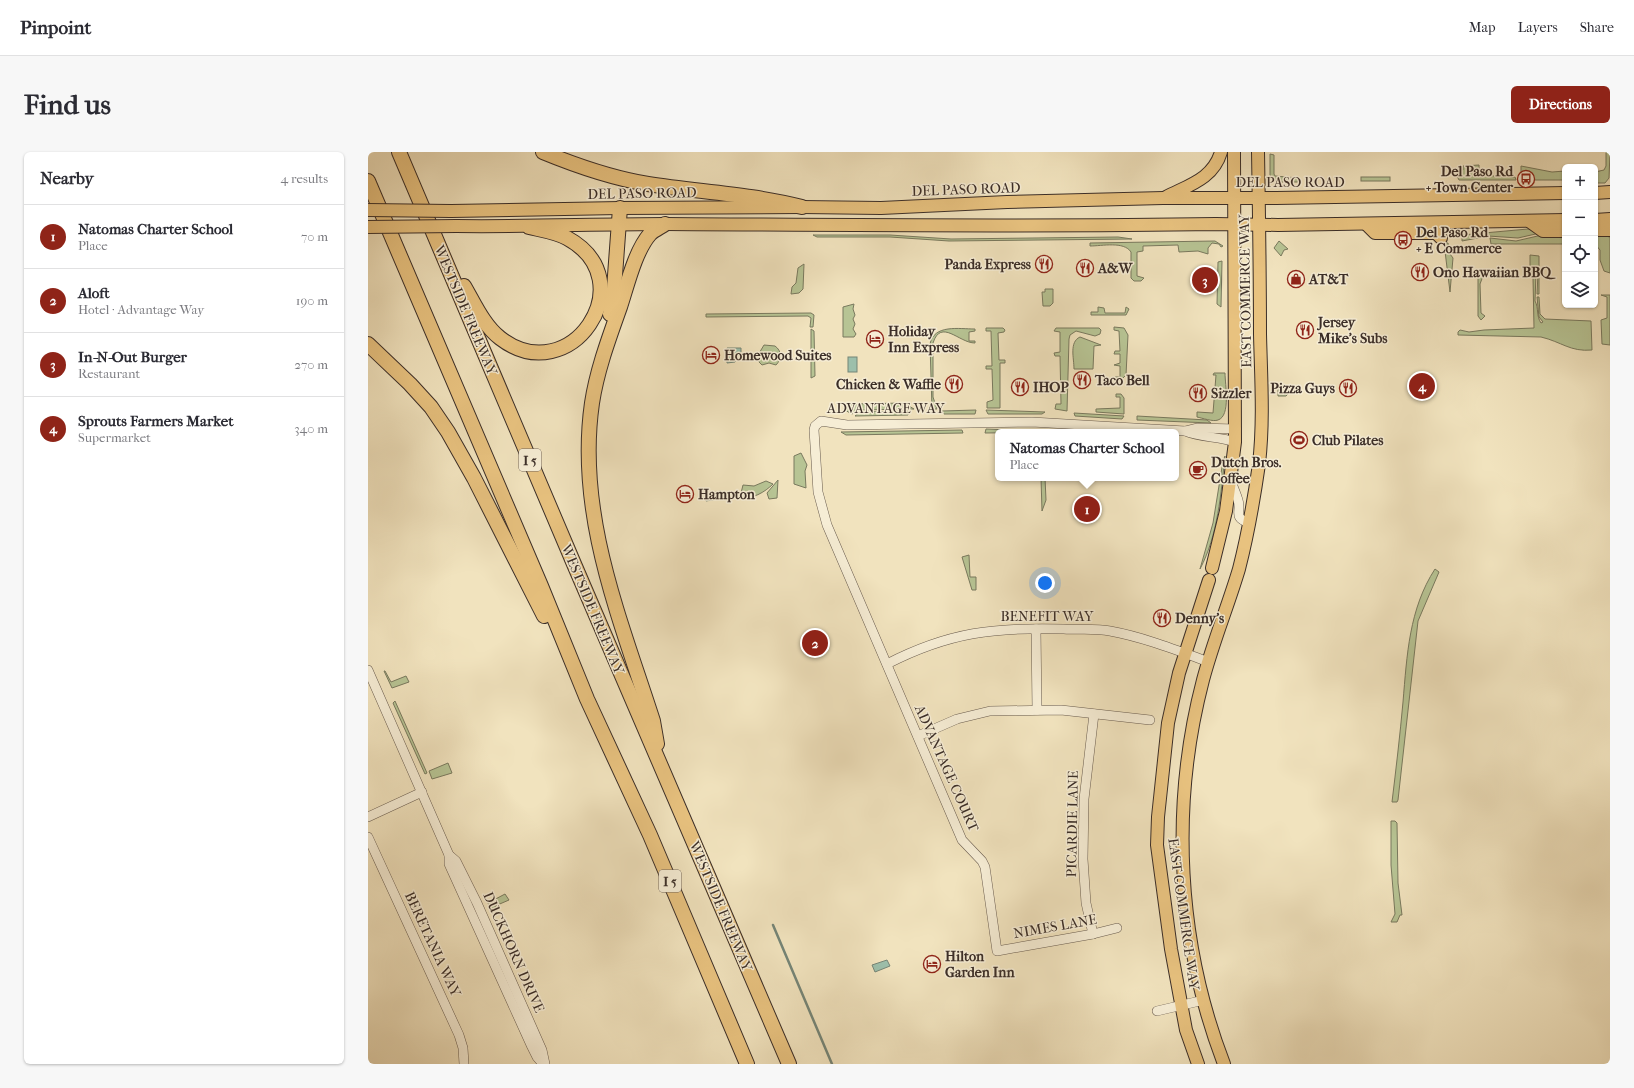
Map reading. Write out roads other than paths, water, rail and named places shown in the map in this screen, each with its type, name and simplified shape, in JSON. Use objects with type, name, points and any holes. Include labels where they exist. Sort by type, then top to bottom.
[{"type":"highway","name":"WESTSIDE FREEWAY","points":[[399,152],[789,1064]]},
{"type":"highway","points":[[543,152],[591,170],[648,184],[777,200],[802,206]]},
{"type":"highway","name":"I 5","points":[[368,181],[541,586],[587,700],[650,835],[748,1064]]},
{"type":"highway","points":[[368,206],[409,280]]},
{"type":"highway","points":[[605,350],[614,289],[620,208]]},
{"type":"highway","points":[[662,768],[653,721],[600,549],[590,499],[588,472],[589,428],[592,402],[605,350],[639,252],[650,234],[665,224]]},
{"type":"highway","points":[[439,245],[486,323],[499,338],[508,344],[528,351],[550,351],[566,346],[576,340],[587,329],[596,315],[599,305],[600,284],[596,270],[590,258],[576,244],[558,234],[529,227]]},
{"type":"highway","points":[[368,344],[410,384],[431,407],[448,432],[474,478],[587,700]]},
{"type":"main road","points":[[1163,198],[1202,180],[1215,168],[1221,152]]},
{"type":"main road","name":"EAST COMMERCE WAY","points":[[1198,1064],[1186,1030],[1171,949],[1157,846],[1159,789],[1168,723],[1185,653],[1210,574],[1226,511],[1231,481],[1236,429],[1234,152]]},
{"type":"main road","name":"EAST COMMERCE WAY","points":[[1224,1064],[1204,1000],[1189,930],[1183,859],[1183,835],[1185,783],[1190,739],[1209,662],[1238,570],[1249,523],[1259,463],[1262,420],[1258,152]]},
{"type":"main road","points":[[1598,193],[1610,192]]},
{"type":"main road","name":"DEL PASO ROAD","points":[[368,210],[451,211],[802,206],[881,208],[1007,202],[1163,198],[1562,193]]},
{"type":"main road","points":[[1598,220],[1610,219]]},
{"type":"main road","points":[[368,227],[529,227],[619,224],[841,226],[1259,225],[1562,220]]},
{"type":"main road","points":[[1529,221],[1543,231],[1562,230]]},
{"type":"main road","points":[[1366,224],[1375,233],[1436,233],[1441,238]]},
{"type":"main road","points":[[1598,230],[1610,230]]},
{"type":"street","name":"ADVANTAGE WAY","points":[[887,664],[823,514],[818,492],[814,430],[821,421],[847,425],[1032,422],[1151,429]]},
{"type":"street","name":"ADVANTAGE WAY","points":[[1179,431],[1198,428],[1236,429]]},
{"type":"street","name":"ADVANTAGE WAY","points":[[1185,431],[1197,436],[1223,438],[1235,442]]},
{"type":"street","points":[[1231,481],[1239,502],[1238,514],[1242,520],[1249,523]]},
{"type":"street","points":[[1036,629],[1037,710]]},
{"type":"street","name":"BENEFIT WAY","points":[[887,664],[952,637],[983,631],[1036,629],[1108,630],[1185,653],[1209,662]]},
{"type":"street","name":"ADVANTAGE COURT","points":[[887,664],[962,840],[982,860],[985,867],[997,951]]},
{"type":"street","name":"DUCKHORN DRIVE","points":[[368,670],[449,855],[449,864],[537,1057],[544,1064]]},
{"type":"street","points":[[918,736],[957,719],[990,711],[1061,710],[1150,720]]},
{"type":"street","name":"PICARDIE LANE","points":[[1093,934],[1086,904],[1083,859],[1084,799],[1094,714]]},
{"type":"street","points":[[368,818],[422,792]]},
{"type":"street","name":"BERETANIA WAY","points":[[368,837],[459,1035],[463,1048],[464,1064]]},
{"type":"street","name":"NIMES LANE","points":[[997,951],[1093,934],[1117,928]]},
{"type":"street","points":[[1157,1011],[1204,1000]]},
{"type":"waterway","points":[[773,925],[832,1064]]},
{"type":"place","name":"Del Paso Rd + Town Center","points":[[1526,179]]},
{"type":"place","name":"Del Paso Rd + E Commerce","points":[[1403,240]]},
{"type":"place","name":"Panda Express","points":[[1044,264]]},
{"type":"place","name":"A&W","points":[[1085,268]]},
{"type":"place","name":"Ono Hawaiian BBQ","points":[[1420,272]]},
{"type":"place","name":"AT&T","points":[[1296,279]]},
{"type":"place","name":"In-N-Out Burger","points":[[1205,280]]},
{"type":"place","name":"Jersey Mike's Subs","points":[[1305,330]]},
{"type":"place","name":"Holiday Inn Express","points":[[875,339]]},
{"type":"place","name":"Homewood Suites","points":[[711,355]]},
{"type":"place","name":"Taco Bell","points":[[1082,380]]},
{"type":"place","name":"Chicken & Waffle","points":[[954,384]]},
{"type":"place","name":"Sprouts Farmers Market","points":[[1422,386]]},
{"type":"place","name":"IHOP","points":[[1020,387]]},
{"type":"place","name":"Pizza Guys","points":[[1348,388]]},
{"type":"place","name":"Sizzler","points":[[1198,393]]},
{"type":"place","name":"Club Pilates","points":[[1299,440]]},
{"type":"place","name":"Dutch Bros. Coffee","points":[[1198,470]]},
{"type":"place","name":"Hampton","points":[[685,494]]},
{"type":"place","name":"Natomas Charter School","points":[[1087,509]]},
{"type":"place","name":"Denny's","points":[[1162,618]]},
{"type":"place","name":"Aloft","points":[[815,643]]},
{"type":"place","name":"Hilton Garden Inn","points":[[932,964]]}]
